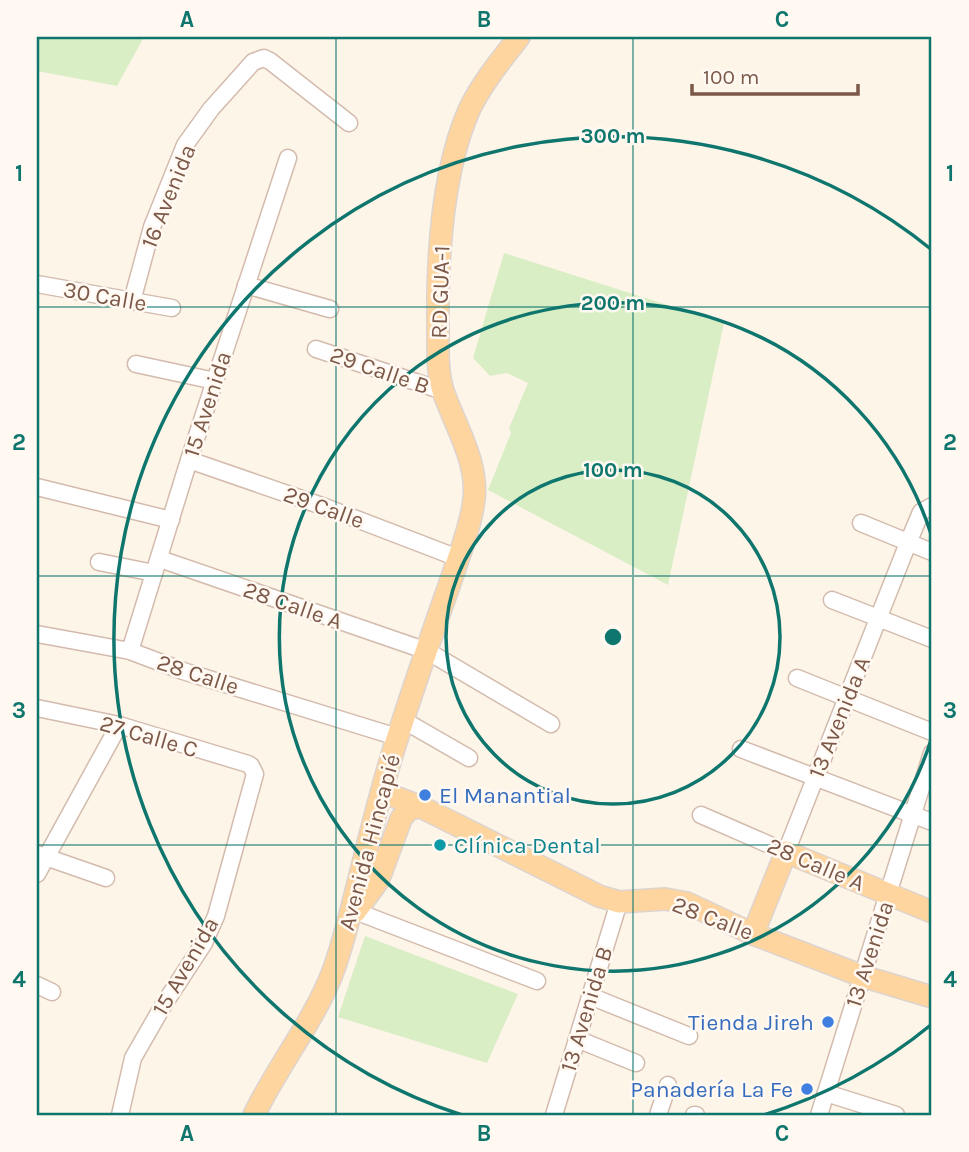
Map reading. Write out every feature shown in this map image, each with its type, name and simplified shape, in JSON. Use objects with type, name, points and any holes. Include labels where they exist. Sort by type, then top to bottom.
[{"type":"main road","name":"RD GUA-1","points":[[458,558],[474,506],[475,484],[471,463],[443,391],[438,361],[440,251],[456,145],[470,108],[486,79],[519,37]]},
{"type":"main road","name":"Avenida Hincapié","points":[[254,1115],[331,976],[400,728],[458,558]]},
{"type":"main road","name":"28 Calle","points":[[382,792],[419,806],[599,896],[619,902],[674,900],[687,903],[753,934],[862,976],[932,997]]},
{"type":"main road","points":[[345,933],[355,911],[378,881],[401,819],[407,811],[419,806]]},
{"type":"main road","name":"28 Calle A","points":[[786,852],[932,912]]},
{"type":"main road","name":"13 Avenida A","points":[[753,934],[786,852]]},
{"type":"street","name":"16 Avenida","points":[[132,301],[152,227],[185,145],[211,109],[253,62],[264,58],[270,61],[349,123]]},
{"type":"street","name":"15 Avenida","points":[[130,651],[189,460],[288,158]]},
{"type":"street","name":"30 Calle","points":[[37,284],[172,308]]},
{"type":"street","points":[[246,285],[330,309]]},
{"type":"street","name":"29 Calle B","points":[[316,349],[443,391]]},
{"type":"street","points":[[136,365],[215,381]]},
{"type":"street","name":"29 Calle","points":[[189,460],[458,558]]},
{"type":"street","points":[[37,487],[171,520]]},
{"type":"street","name":"13 Avenida A","points":[[786,852],[921,512],[932,506]]},
{"type":"street","points":[[861,523],[932,552]]},
{"type":"street","name":"28 Calle A","points":[[99,562],[157,566],[427,651],[551,724]]},
{"type":"street","points":[[832,600],[932,639]]},
{"type":"street","name":"28 Calle","points":[[37,634],[130,651],[183,671],[400,728],[469,758]]},
{"type":"street","points":[[797,678],[932,732]]},
{"type":"street","name":"27 Calle C","points":[[37,708],[119,725],[251,766],[255,774]]},
{"type":"street","points":[[37,874],[41,856],[119,725]]},
{"type":"street","points":[[741,749],[932,822]]},
{"type":"street","name":"13 Avenida","points":[[819,1115],[932,753]]},
{"type":"street","name":"15 Avenida","points":[[120,1115],[133,1058],[163,1004],[204,943],[216,916],[255,774]]},
{"type":"street","name":"28 Calle A","points":[[701,815],[786,852]]},
{"type":"street","points":[[41,856],[106,878]]},
{"type":"street","name":"13 Avenida B","points":[[554,1115],[619,902]]},
{"type":"street","points":[[355,911],[537,981]]},
{"type":"street","points":[[37,985],[52,992]]},
{"type":"street","points":[[590,996],[689,1036]]},
{"type":"street","points":[[577,1040],[636,1063]]},
{"type":"street","points":[[658,1115],[668,1085]]},
{"type":"street","points":[[826,1093],[896,1115]]},
{"type":"green space","points":[[37,37],[144,37],[117,86],[37,71]]},
{"type":"green space","points":[[504,253],[724,323],[668,585],[488,490],[528,383],[507,373],[490,376],[473,358]]},
{"type":"green space","points":[[365,936],[518,994],[487,1063],[338,1017]]},
{"type":"place","name":"El Manantial","points":[[425,795]]},
{"type":"place","name":"Clínica Dental","points":[[440,845]]},
{"type":"place","name":"Tienda Jireh","points":[[828,1022]]},
{"type":"place","name":"Panadería La Fe","points":[[807,1089]]}]
